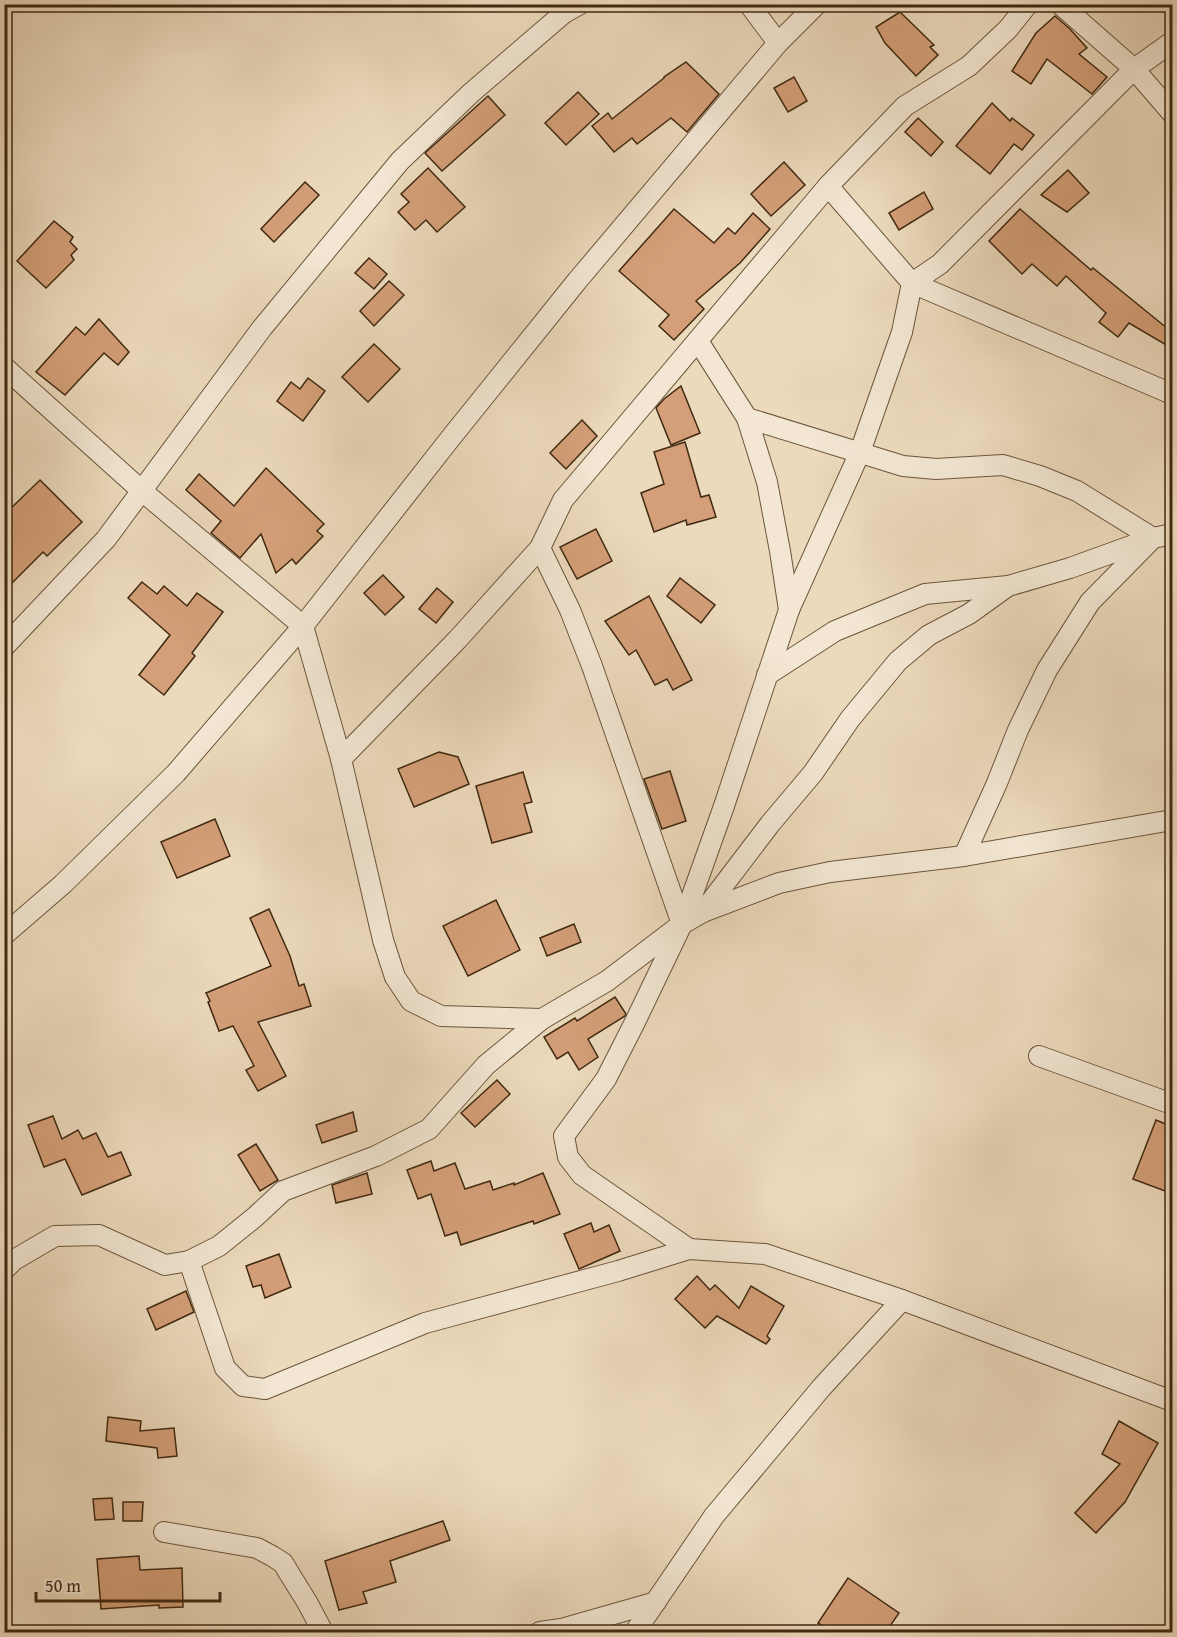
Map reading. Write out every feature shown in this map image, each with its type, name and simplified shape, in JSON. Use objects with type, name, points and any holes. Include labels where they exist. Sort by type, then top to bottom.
[{"type":"street","points":[[4,647],[106,538],[262,328],[400,161],[471,93],[564,13],[580,4]]},
{"type":"street","points":[[749,4],[778,43]]},
{"type":"street","points":[[4,935],[63,884],[176,772],[303,626],[569,290],[778,43],[817,4]]},
{"type":"street","points":[[341,759],[458,639],[540,548],[563,500],[828,186],[905,106],[969,66],[1008,29],[1028,4]]},
{"type":"street","points":[[1060,4],[1134,69],[1173,113]]},
{"type":"street","points":[[689,1249],[582,1175],[568,1157],[564,1136],[606,1079],[682,924],[789,610],[860,452],[902,332],[912,283],[940,264],[1134,69],[1173,42]]},
{"type":"street","points":[[828,186],[912,283],[1173,394]]},
{"type":"street","points":[[698,341],[747,418],[767,482],[789,610]]},
{"type":"street","points":[[4,367],[142,491],[303,626],[341,759],[383,940],[395,977],[411,1001],[441,1016],[542,1018]]},
{"type":"street","points":[[747,418],[903,466],[936,469],[1003,465],[1031,473],[1077,491],[1153,538]]},
{"type":"street","points":[[767,675],[834,631],[925,594],[1008,586],[1070,568],[1153,538],[1173,534]]},
{"type":"street","points":[[964,856],[1018,730],[1047,670],[1090,602],[1153,538]]},
{"type":"street","points":[[540,548],[570,610],[592,666],[682,924]]},
{"type":"street","points":[[703,912],[813,772],[850,719],[898,661],[929,635],[969,614],[1008,586]]},
{"type":"street","points":[[4,1270],[14,1260],[55,1236],[99,1235],[165,1265],[189,1261],[219,1246],[283,1191],[376,1156],[429,1130],[486,1065],[542,1018],[607,981],[682,924],[703,912],[779,884],[831,872],[964,856],[1173,820]]},
{"type":"street","points":[[1040,1056],[1173,1104]]},
{"type":"street","points":[[189,1261],[225,1368],[243,1386],[265,1389],[425,1323],[618,1271],[689,1249],[765,1254],[902,1300],[1173,1401]]},
{"type":"street","points":[[635,1632],[714,1516],[822,1387],[902,1300]]},
{"type":"street","points":[[164,1532],[257,1548],[272,1556],[283,1563],[323,1632]]},
{"type":"street","points":[[540,1632],[561,1629],[656,1602]]},
{"type":"building","points":[[900,12],[934,45],[930,47],[938,55],[916,76],[885,43],[876,27]]},
{"type":"building","points":[[1055,16],[1087,48],[1079,54],[1107,77],[1092,94],[1047,59],[1031,84],[1012,71],[1036,33]]},
{"type":"building","points":[[686,62],[719,94],[687,132],[671,118],[637,144],[632,138],[614,152],[592,126],[608,113],[612,119]]},
{"type":"building","points":[[794,77],[807,101],[788,112],[774,88]]},
{"type":"building","points":[[578,92],[599,114],[566,145],[545,123]]},
{"type":"building","points":[[488,96],[505,115],[442,171],[425,153]]},
{"type":"building","points":[[992,103],[1010,121],[1012,118],[1034,135],[1022,150],[1014,144],[990,174],[956,146]]},
{"type":"building","points":[[918,118],[943,142],[931,156],[905,132]]},
{"type":"building","points":[[784,162],[805,185],[771,216],[751,194]]},
{"type":"building","points":[[428,168],[465,207],[437,232],[426,220],[415,230],[398,212],[409,202],[401,194]]},
{"type":"building","points":[[1068,170],[1089,193],[1067,212],[1041,195]]},
{"type":"building","points":[[305,182],[319,195],[274,242],[261,229]]},
{"type":"building","points":[[924,192],[933,209],[899,230],[889,213]]},
{"type":"building","points":[[674,209],[714,243],[728,228],[735,234],[753,213],[770,229],[740,263],[696,301],[704,309],[674,340],[659,326],[669,315],[619,271]]},
{"type":"building","points":[[1020,209],[1091,270],[1093,268],[1173,333],[1173,349],[1129,323],[1118,337],[1099,322],[1106,313],[1066,276],[1057,286],[1032,264],[1022,274],[989,241]]},
{"type":"building","points":[[54,221],[73,237],[70,242],[77,249],[71,255],[74,260],[46,288],[17,261]]},
{"type":"building","points":[[369,258],[387,274],[374,289],[355,273]]},
{"type":"building","points":[[389,281],[404,295],[374,326],[360,311]]},
{"type":"building","points":[[99,319],[129,352],[118,365],[104,353],[65,395],[36,372],[76,327],[85,335]]},
{"type":"building","points":[[374,344],[400,369],[368,402],[342,377]]},
{"type":"building","points":[[308,378],[325,391],[303,421],[277,401],[291,382],[300,389]]},
{"type":"building","points":[[681,386],[700,433],[671,445],[656,408]]},
{"type":"building","points":[[582,420],[597,436],[566,469],[550,453]]},
{"type":"building","points":[[685,442],[701,497],[709,495],[716,517],[687,525],[686,520],[654,532],[641,493],[664,484],[654,452]]},
{"type":"building","points":[[266,468],[324,524],[317,531],[323,536],[296,564],[292,559],[276,573],[261,534],[240,558],[211,533],[221,521],[186,490],[199,474],[234,506]]},
{"type":"building","points":[[40,480],[82,522],[47,556],[43,552],[4,591],[4,515]]},
{"type":"building","points":[[596,529],[612,561],[577,579],[560,547]]},
{"type":"building","points":[[383,575],[404,597],[385,615],[364,593]]},
{"type":"building","points":[[680,578],[715,605],[701,623],[667,596]]},
{"type":"building","points":[[142,582],[157,594],[164,586],[187,606],[197,593],[223,612],[192,653],[195,656],[164,695],[139,675],[170,635],[128,598]]},
{"type":"building","points":[[437,588],[453,602],[436,623],[419,609]]},
{"type":"building","points":[[649,596],[692,680],[673,690],[667,679],[655,685],[636,650],[629,655],[605,621]]},
{"type":"building","points":[[439,752],[458,757],[469,784],[414,807],[398,769]]},
{"type":"building","points":[[670,771],[686,821],[662,829],[644,779]]},
{"type":"building","points":[[523,772],[532,802],[524,804],[532,832],[492,843],[476,786]]},
{"type":"building","points":[[215,819],[230,856],[177,878],[161,842]]},
{"type":"building","points":[[496,900],[520,950],[468,976],[443,926]]},
{"type":"building","points":[[269,909],[290,956],[299,986],[304,984],[311,1006],[258,1022],[286,1076],[258,1091],[246,1070],[254,1066],[233,1026],[219,1031],[206,993],[271,966],[250,918]]},
{"type":"building","points":[[574,924],[581,942],[547,956],[540,938]]},
{"type":"building","points":[[615,997],[626,1014],[588,1039],[598,1057],[579,1070],[568,1052],[557,1059],[544,1037],[575,1018],[577,1021]]},
{"type":"building","points":[[497,1080],[510,1094],[475,1127],[461,1113]]},
{"type":"building","points":[[353,1112],[357,1131],[322,1143],[316,1125]]},
{"type":"building","points":[[53,1116],[62,1139],[78,1130],[83,1139],[96,1133],[108,1157],[121,1152],[131,1175],[82,1195],[65,1159],[44,1167],[28,1125]]},
{"type":"building","points":[[1156,1120],[1173,1127],[1173,1194],[1133,1179]]},
{"type":"building","points":[[256,1144],[278,1180],[260,1191],[238,1155]]},
{"type":"building","points":[[431,1161],[434,1171],[455,1163],[465,1189],[490,1181],[493,1190],[514,1183],[514,1185],[543,1173],[560,1214],[461,1245],[457,1232],[445,1236],[431,1194],[418,1199],[407,1170]]},
{"type":"building","points":[[367,1173],[372,1194],[336,1203],[332,1185]]},
{"type":"building","points":[[591,1223],[594,1232],[609,1225],[620,1251],[579,1269],[564,1234]]},
{"type":"building","points":[[279,1254],[291,1287],[265,1298],[261,1285],[253,1287],[246,1266]]},
{"type":"building","points":[[697,1276],[710,1290],[715,1285],[739,1308],[751,1286],[784,1306],[767,1336],[770,1339],[766,1344],[717,1316],[705,1328],[675,1299]]},
{"type":"building","points":[[186,1291],[194,1312],[156,1330],[147,1309]]},
{"type":"building","points":[[108,1417],[141,1421],[140,1431],[174,1428],[177,1456],[158,1458],[157,1448],[106,1441]]},
{"type":"building","points":[[1119,1421],[1158,1443],[1125,1502],[1096,1533],[1075,1513],[1120,1464],[1102,1454]]},
{"type":"building","points":[[112,1498],[114,1519],[95,1520],[93,1499]]},
{"type":"building","points":[[123,1502],[143,1502],[142,1521],[123,1521]]},
{"type":"building","points":[[443,1521],[450,1540],[390,1561],[396,1582],[363,1592],[367,1603],[339,1610],[325,1561]]},
{"type":"building","points":[[139,1556],[140,1570],[182,1568],[183,1607],[159,1608],[159,1605],[101,1609],[97,1559]]},
{"type":"building","points":[[848,1578],[899,1613],[886,1632],[832,1632],[818,1623]]}]
